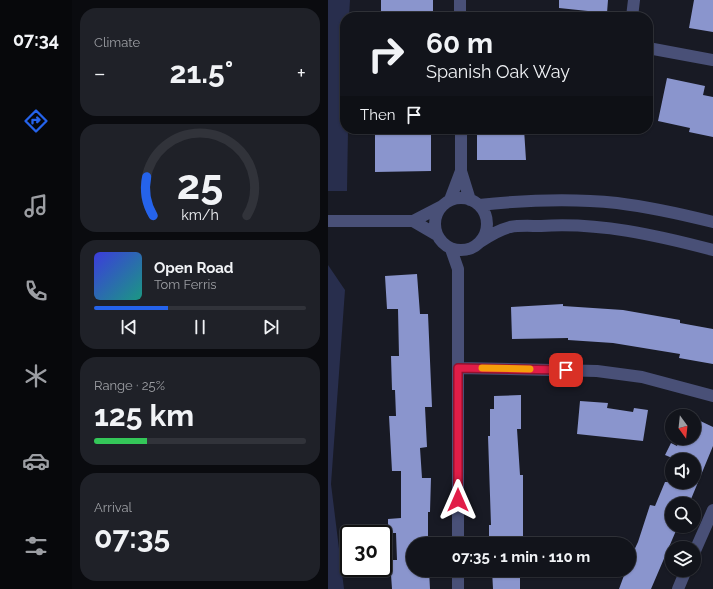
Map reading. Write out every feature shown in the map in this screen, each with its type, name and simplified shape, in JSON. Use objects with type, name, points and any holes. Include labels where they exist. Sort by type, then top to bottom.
[{"type":"street","points":[[460,0],[460,12]]},
{"type":"street","points":[[633,12],[634,0]]},
{"type":"street","points":[[653,49],[713,60]]},
{"type":"street","points":[[458,269],[486,234],[487,224],[485,214],[475,202],[461,171],[461,134]]},
{"type":"street","points":[[436,235],[434,225],[436,215],[446,203],[461,171]]},
{"type":"street","points":[[328,221],[413,221],[446,203],[460,198],[475,202],[562,200],[616,203],[663,210],[713,222]]},
{"type":"street","points":[[413,221],[436,235],[442,243],[451,249],[462,251],[476,245],[494,233],[510,227],[559,225],[614,228],[661,237],[713,250]]},
{"type":"street","points":[[451,249],[458,269],[458,537]]},
{"type":"street","points":[[458,368],[597,370],[642,377],[713,396]]},
{"type":"street","points":[[699,541],[713,510]]},
{"type":"street","points":[[458,577],[458,589]]},
{"type":"street","points":[[678,589],[683,577]]},
{"type":"shaded area","points":[[328,0],[350,0],[349,12],[340,12],[340,134],[348,134],[347,191],[328,191]]},
{"type":"shaded area","points":[[328,265],[345,290],[331,484],[340,557],[340,577],[343,577],[344,589],[328,589]]},
{"type":"building","points":[[381,0],[433,0],[433,12],[381,12]]},
{"type":"building","points":[[559,0],[608,0],[607,12],[559,8]]},
{"type":"building","points":[[694,0],[713,0],[713,32],[689,28]]},
{"type":"building","points":[[667,78],[705,86],[703,95],[713,97],[713,137],[689,132],[690,128],[658,121]]},
{"type":"building","points":[[375,134],[431,134],[431,171],[375,172]]},
{"type":"building","points":[[477,134],[524,134],[526,160],[477,160]]},
{"type":"building","points":[[417,274],[420,314],[428,314],[432,407],[425,407],[427,447],[420,448],[422,478],[431,478],[430,512],[428,512],[428,537],[406,537],[406,577],[429,577],[430,589],[392,589],[392,560],[397,560],[396,533],[392,533],[392,525],[388,525],[388,519],[401,518],[401,471],[392,471],[389,416],[396,416],[395,390],[392,390],[391,356],[399,356],[398,309],[387,309],[385,276]]},
{"type":"building","points":[[563,304],[563,306],[623,310],[680,320],[680,323],[713,329],[713,364],[679,358],[680,354],[613,343],[568,340],[568,338],[512,339],[511,307]]},
{"type":"building","points":[[521,395],[521,429],[517,429],[520,475],[523,475],[523,537],[489,537],[489,525],[491,525],[488,436],[490,436],[490,409],[494,409],[494,396]]},
{"type":"building","points":[[580,401],[608,403],[607,408],[633,412],[634,408],[648,410],[643,441],[577,434]]},
{"type":"building","points":[[701,421],[713,427],[713,446],[701,475],[701,453],[666,453],[670,445],[701,445]]},
{"type":"building","points":[[665,482],[665,489],[695,489],[692,497],[665,497],[665,533],[675,533],[672,541],[665,541],[665,556],[651,589],[619,589],[623,577],[636,577],[636,546],[650,505],[655,506]]},
{"type":"building","points":[[492,577],[520,577],[520,589],[493,589]]},
{"type":"slow traffic","points":[[482,368],[530,369]]},
{"type":"route","points":[[458,500],[458,368],[566,370]]}]
